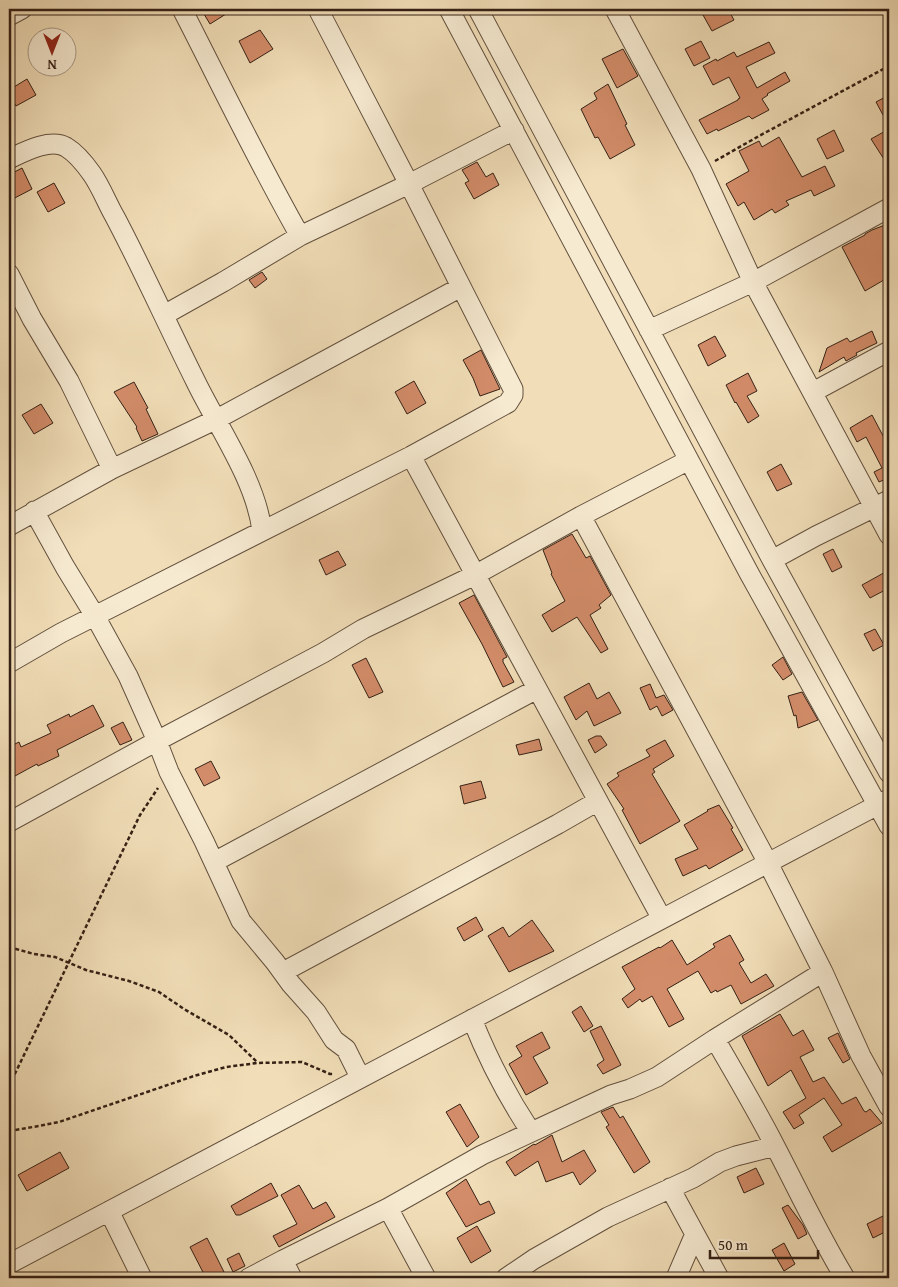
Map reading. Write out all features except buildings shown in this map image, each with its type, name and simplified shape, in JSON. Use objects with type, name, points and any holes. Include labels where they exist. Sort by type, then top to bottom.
[{"type":"street","points":[[9,16],[22,9]]},
{"type":"street","points":[[182,9],[300,236]]},
{"type":"street","points":[[9,663],[61,633],[410,456],[508,403],[513,395],[513,389],[461,286],[318,9]]},
{"type":"street","points":[[449,9],[749,573],[884,802],[889,826]]},
{"type":"street","points":[[478,9],[772,560],[889,772]]},
{"type":"street","points":[[615,9],[701,169],[753,282],[813,392],[882,504],[889,535]]},
{"type":"street","points":[[164,315],[224,282],[300,236],[409,184],[514,130]]},
{"type":"street","points":[[9,159],[33,148],[51,144],[64,146],[75,153],[91,173],[103,193],[194,379],[217,419],[244,474],[260,515],[262,531]]},
{"type":"street","points":[[649,330],[753,282],[889,208]]},
{"type":"street","points":[[9,274],[32,319],[69,381],[112,469]]},
{"type":"street","points":[[9,526],[112,469],[217,419],[461,286]]},
{"type":"street","points":[[813,392],[889,351]]},
{"type":"street","points":[[410,456],[662,919]]},
{"type":"street","points":[[9,822],[323,653],[363,629],[475,575],[581,516],[689,460]]},
{"type":"street","points":[[772,560],[882,504]]},
{"type":"street","points":[[34,512],[128,676],[169,772],[241,921],[316,1012],[334,1040],[346,1049],[359,1073]]},
{"type":"street","points":[[581,516],[768,862],[823,972],[861,1056],[889,1107]]},
{"type":"street","points":[[214,862],[537,689]]},
{"type":"street","points":[[283,972],[598,801]]},
{"type":"street","points":[[9,1264],[359,1073],[472,1019],[884,802]]},
{"type":"street","points":[[249,1278],[388,1208],[482,1155],[611,1095],[657,1077],[715,1038],[823,972]]},
{"type":"street","points":[[472,1019],[488,1058],[514,1107],[531,1132]]},
{"type":"street","points":[[715,1038],[775,1146],[806,1210],[845,1278]]},
{"type":"street","points":[[506,1278],[534,1259],[608,1217],[693,1178],[712,1166],[736,1156],[775,1146]]},
{"type":"street","points":[[670,1188],[719,1278]]},
{"type":"street","points":[[388,1208],[426,1278]]},
{"type":"street","points":[[109,1211],[142,1278]]},
{"type":"street","points":[[676,1278],[696,1234]]},
{"type":"street","points":[[283,1260],[292,1278]]},
{"type":"path","points":[[701,169],[889,66]]},
{"type":"path","points":[[9,1086],[140,815],[169,772]]},
{"type":"path","points":[[9,946],[34,954],[55,957],[86,970],[129,981],[159,992],[229,1035],[258,1063]]},
{"type":"path","points":[[9,1131],[59,1122],[226,1067],[258,1063],[302,1062],[330,1074],[359,1073]]}]
